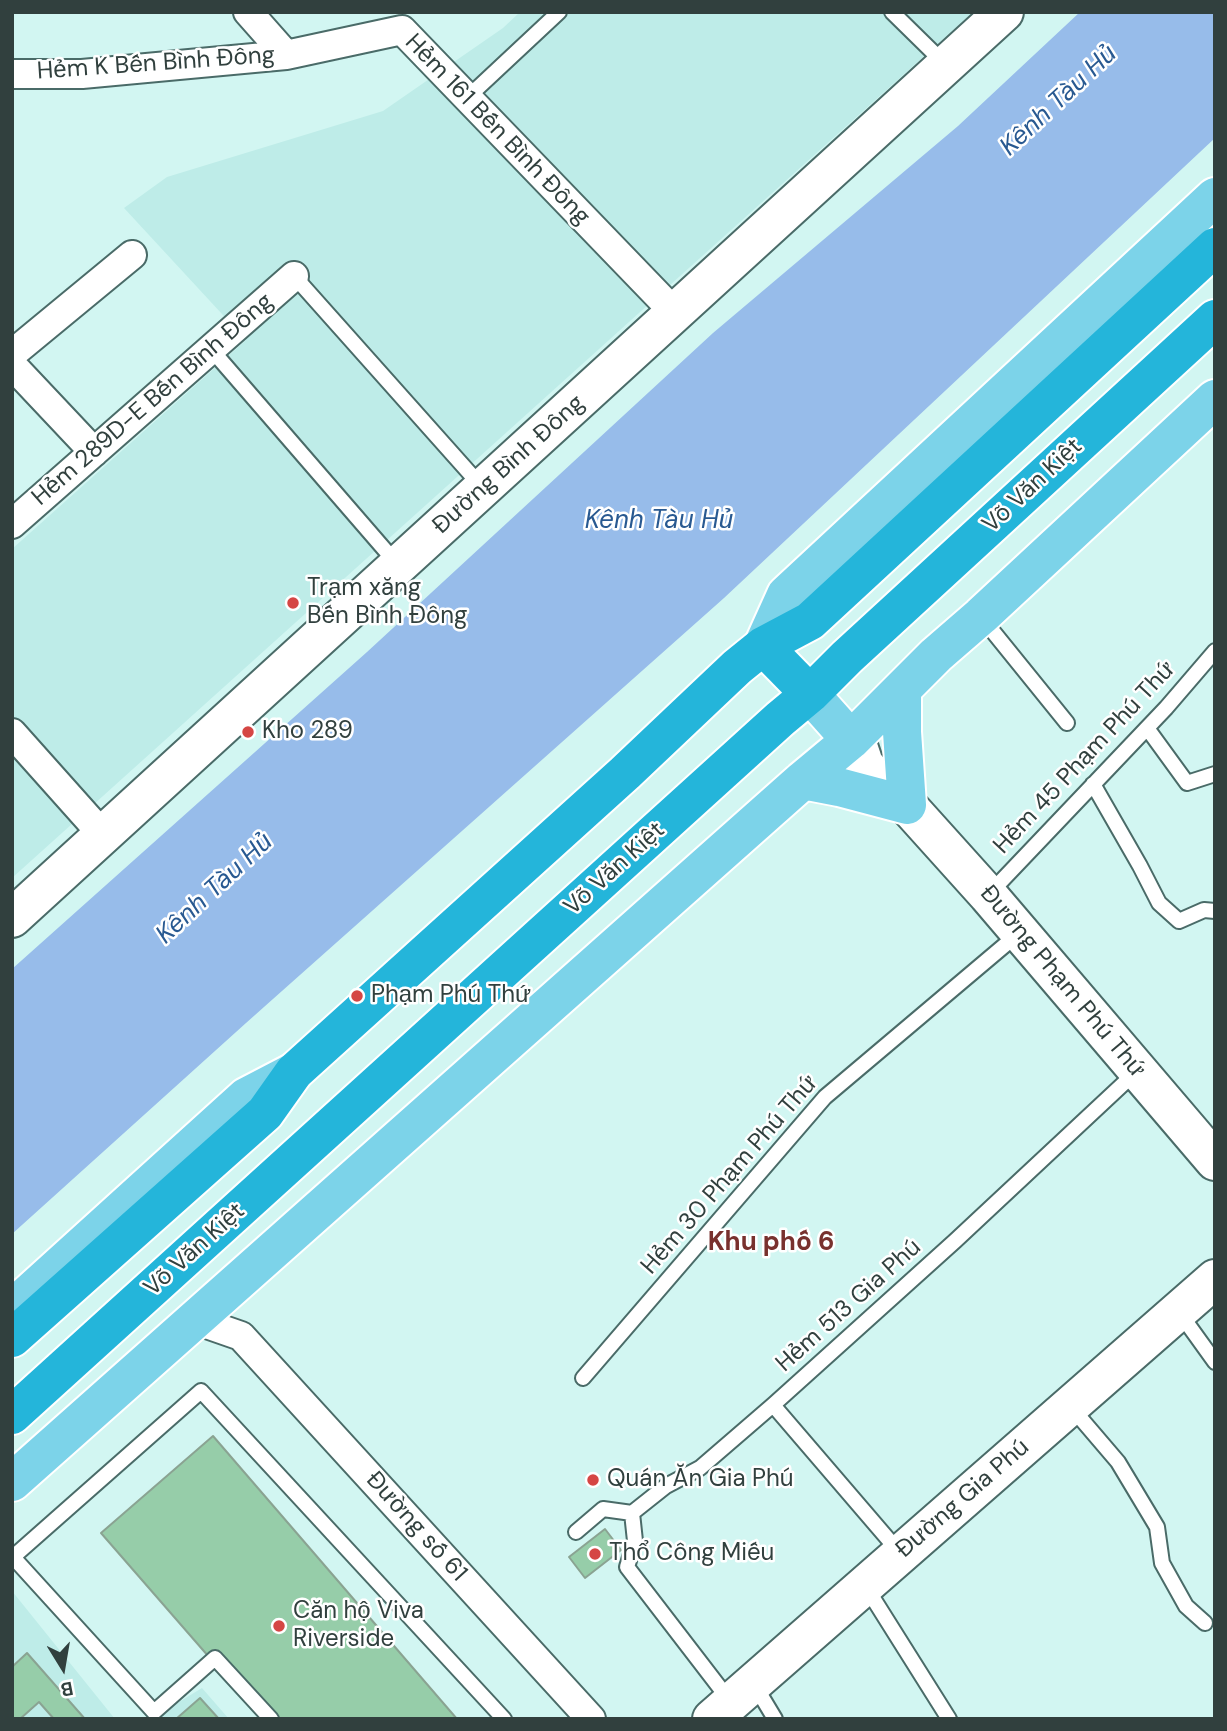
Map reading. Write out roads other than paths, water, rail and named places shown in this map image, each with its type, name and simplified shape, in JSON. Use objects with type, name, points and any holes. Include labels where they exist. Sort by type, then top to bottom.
[{"type":"highway","points":[[12,1338],[265,1113],[294,1072],[625,773],[737,667],[763,646],[810,621],[1215,247]]},
{"type":"highway","name":"Võ Văn Kiệt","points":[[12,1415],[810,694],[1215,319]]},
{"type":"highway","points":[[763,646],[810,694]]},
{"type":"main road","points":[[763,646],[786,595],[1215,197]]},
{"type":"main road","points":[[12,1482],[803,780],[855,744],[936,655],[1215,399]]},
{"type":"main road","points":[[803,780],[907,805],[902,690]]},
{"type":"main road","points":[[810,694],[855,744]]},
{"type":"main road","points":[[12,1309],[246,1097],[294,1072]]},
{"type":"street","name":"Hẻm K Bến Bình Đông","points":[[248,12],[286,55]]},
{"type":"street","name":"Đường Bình Đông","points":[[12,918],[1004,12]]},
{"type":"street","name":"Hẻm 161 Bến Bình Đông","points":[[286,55],[406,21],[467,98],[675,313]]},
{"type":"street","name":"Hẻm K Bến Bình Đông","points":[[12,74],[82,74],[286,55]]},
{"type":"street","points":[[12,354],[132,254]]},
{"type":"street","name":"Hẻm 289D-E Bến Bình Đông","points":[[12,524],[294,276]]},
{"type":"street","points":[[12,365],[94,452]]},
{"type":"street","points":[[12,733],[103,835]]},
{"type":"street","name":"Đường Phạm Phú Thứ","points":[[855,744],[876,754],[903,787],[907,805],[988,895],[1215,1161]]},
{"type":"street","name":"Đường Gia Phú","points":[[732,1701],[1215,1279]]},
{"type":"street","points":[[233,1285],[241,1336]]},
{"type":"street","name":"Đường số 61","points":[[195,1320],[241,1336],[591,1719]]},
{"type":"lane","points":[[467,98],[559,12]]},
{"type":"lane","points":[[892,12],[946,65]]},
{"type":"lane","points":[[294,276],[483,488]]},
{"type":"lane","points":[[211,349],[398,566]]},
{"type":"lane","points":[[981,616],[1067,723]]},
{"type":"lane","name":"Hẻm 45 Phạm Phú Thứ","points":[[988,895],[1215,651]]},
{"type":"lane","points":[[1147,727],[1188,782],[1215,774]]},
{"type":"lane","points":[[1093,784],[1159,903],[1178,921],[1204,910],[1215,911]]},
{"type":"lane","name":"Hẻm 30 Phạm Phú Thứ","points":[[583,1378],[825,1097],[1019,933]]},
{"type":"lane","name":"Hẻm 513 Gia Phú","points":[[632,1513],[666,1486],[700,1468],[773,1405],[955,1241],[1137,1071]]},
{"type":"lane","points":[[1179,1310],[1215,1362]]},
{"type":"lane","points":[[271,1719],[215,1658],[154,1712],[13,1556],[201,1391],[504,1719]]},
{"type":"lane","name":"Hẻm 513 Gia Phú","points":[[773,1405],[900,1554]]},
{"type":"lane","points":[[1070,1406],[1118,1462],[1157,1527],[1162,1563],[1186,1606],[1205,1623]]},
{"type":"lane","points":[[576,1532],[603,1509],[632,1513],[635,1541],[627,1567],[732,1701],[775,1719]]},
{"type":"lane","points":[[865,1585],[949,1719]]},
{"type":"water","name":"Kênh Tàu Hủ","points":[[1080,12],[1215,12],[1215,138],[724,598],[12,1234],[12,969],[367,652],[713,333],[958,126]]},
{"type":"place","name":"Trạm xăng Bến Bình Đông","points":[[293,603]]},
{"type":"place","name":"Kho 289","points":[[248,732]]},
{"type":"place","name":"Phạm Phú Thứ","points":[[357,996]]},
{"type":"place","name":"Quán Ăn Gia Phú","points":[[593,1480]]},
{"type":"place","name":"Thổ Công Miếu","points":[[595,1554]]},
{"type":"place","name":"Căn hộ Viva Riverside","points":[[279,1626]]},
{"type":"district","name":"Khu phố 6","points":[[771,1243]]}]
